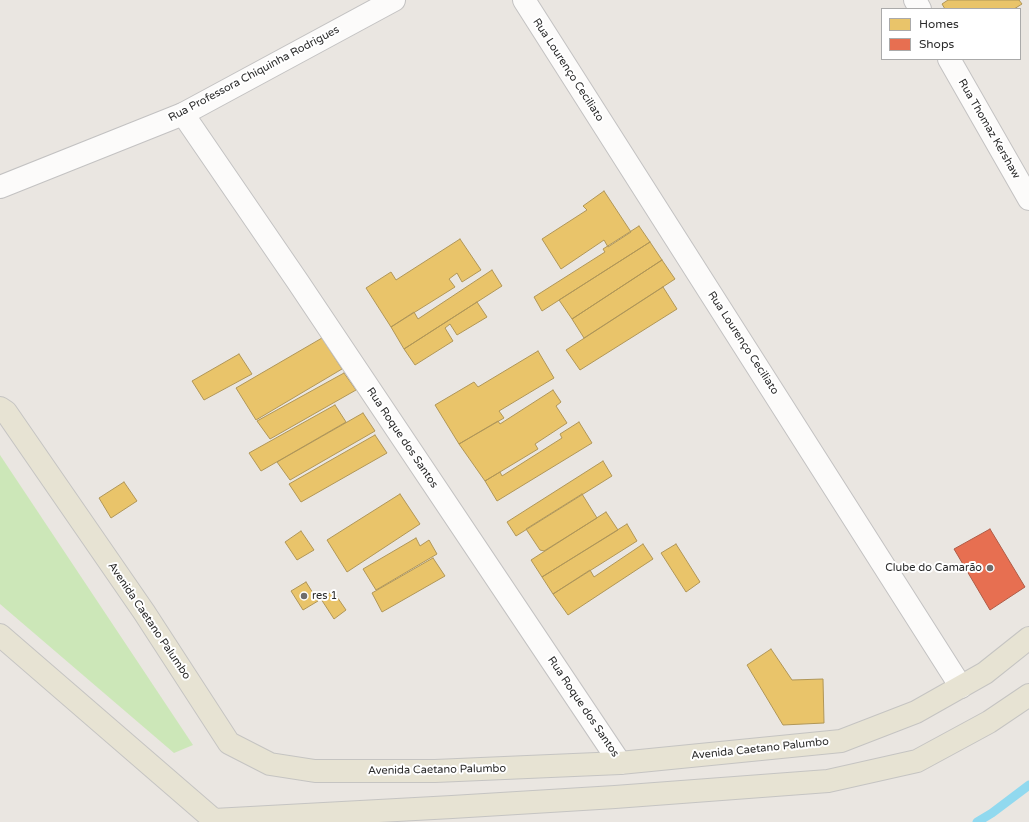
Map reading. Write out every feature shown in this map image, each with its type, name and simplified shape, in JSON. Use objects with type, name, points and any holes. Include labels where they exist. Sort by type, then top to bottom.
[{"type":"main road","name":"Avenida Caetano Palumbo","points":[[0,408],[6,412],[144,612],[229,743],[270,764],[315,772],[436,772],[620,763],[841,741],[916,712],[985,673],[1029,638]]},
{"type":"main road","points":[[0,634],[214,820],[460,807],[828,781],[916,761],[989,722],[1029,695]]},
{"type":"street","name":"Rua Professora Chiquinha Rodrigues","points":[[0,187],[183,114],[394,0]]},
{"type":"street","name":"Rua Lourenço Ceciliato","points":[[524,0],[961,687]]},
{"type":"street","name":"Rua Thomaz Kershaw","points":[[949,60],[1029,199]]},
{"type":"street","name":"Rua Roque dos Santos","points":[[183,114],[620,763]]},
{"type":"green space","points":[[0,455],[193,745],[174,753],[0,604]]},
{"type":"building: Homes","points":[[948,0],[1019,0],[1022,4],[1016,8],[944,8],[942,4]]},
{"type":"building: Homes","points":[[604,191],[631,232],[608,247],[604,240],[561,269],[542,239],[587,210],[583,206]]},
{"type":"building: Homes","points":[[639,226],[650,242],[542,311],[534,297],[605,252],[603,249]]},
{"type":"building: Homes","points":[[460,239],[481,270],[462,282],[457,273],[449,279],[455,287],[391,327],[366,288],[391,272],[396,280]]},
{"type":"building: Homes","points":[[650,242],[662,260],[572,319],[559,300]]},
{"type":"building: Homes","points":[[662,260],[675,279],[584,338],[572,319]]},
{"type":"building: Homes","points":[[492,270],[502,286],[404,349],[391,327],[414,312],[418,319]]},
{"type":"building: Homes","points":[[663,287],[677,309],[580,370],[566,350]]},
{"type":"building: Homes","points":[[477,302],[487,317],[457,335],[450,324],[445,328],[453,341],[415,365],[404,349]]},
{"type":"building: Homes","points":[[322,338],[342,369],[256,420],[236,388]]},
{"type":"building: Homes","points":[[538,351],[554,378],[499,411],[504,418],[459,444],[435,405],[474,382],[478,387]]},
{"type":"building: Homes","points":[[239,354],[252,374],[204,400],[192,381]]},
{"type":"building: Homes","points":[[344,373],[356,390],[270,439],[257,421]]},
{"type":"building: Homes","points":[[553,390],[561,402],[556,406],[567,423],[535,444],[538,449],[485,481],[459,444],[498,421],[500,424]]},
{"type":"building: Homes","points":[[335,405],[346,422],[261,471],[249,453]]},
{"type":"building: Homes","points":[[363,413],[375,431],[290,480],[277,462]]},
{"type":"building: Homes","points":[[579,422],[592,443],[497,501],[485,481],[500,472],[502,476],[562,438],[560,434]]},
{"type":"building: Homes","points":[[375,435],[387,453],[301,502],[289,484]]},
{"type":"building: Homes","points":[[603,461],[612,476],[516,536],[507,522]]},
{"type":"building: Homes","points":[[124,482],[137,501],[111,518],[99,498]]},
{"type":"building: Homes","points":[[400,494],[420,524],[347,572],[327,540]]},
{"type":"building: Homes","points":[[582,494],[597,518],[544,551],[540,550],[526,529]]},
{"type":"building: Homes","points":[[606,512],[618,530],[542,577],[531,560]]},
{"type":"building: Homes","points":[[627,524],[637,541],[553,594],[542,577]]},
{"type":"building: Homes","points":[[301,531],[314,550],[297,560],[285,542]]},
{"type":"building: Homes","points":[[416,538],[420,546],[429,540],[437,554],[376,590],[363,569]]},
{"type":"building: Homes","points":[[643,544],[653,559],[568,615],[553,594],[590,570],[594,577]]},
{"type":"building: Homes","points":[[676,544],[700,582],[686,592],[661,553]]},
{"type":"building: Homes","points":[[433,558],[445,576],[382,612],[372,593]]},
{"type":"building: Homes","name":"res 1","points":[[306,582],[318,601],[303,610],[291,591]]},
{"type":"building: Homes","name":"res 1","points":[[333,591],[346,610],[334,619],[321,599]]},
{"type":"building: Homes","points":[[771,649],[792,680],[823,679],[824,723],[783,725],[747,665]]},
{"type":"building: Shops","name":"Clube do Camarão","points":[[990,529],[1025,587],[990,610],[954,549]]},
{"type":"waterway","points":[[977,822],[992,813],[1029,785]]},
{"type":"place","name":"Clube do Camarão","points":[[990,568]]},
{"type":"place","name":"res 1","points":[[304,596]]}]
